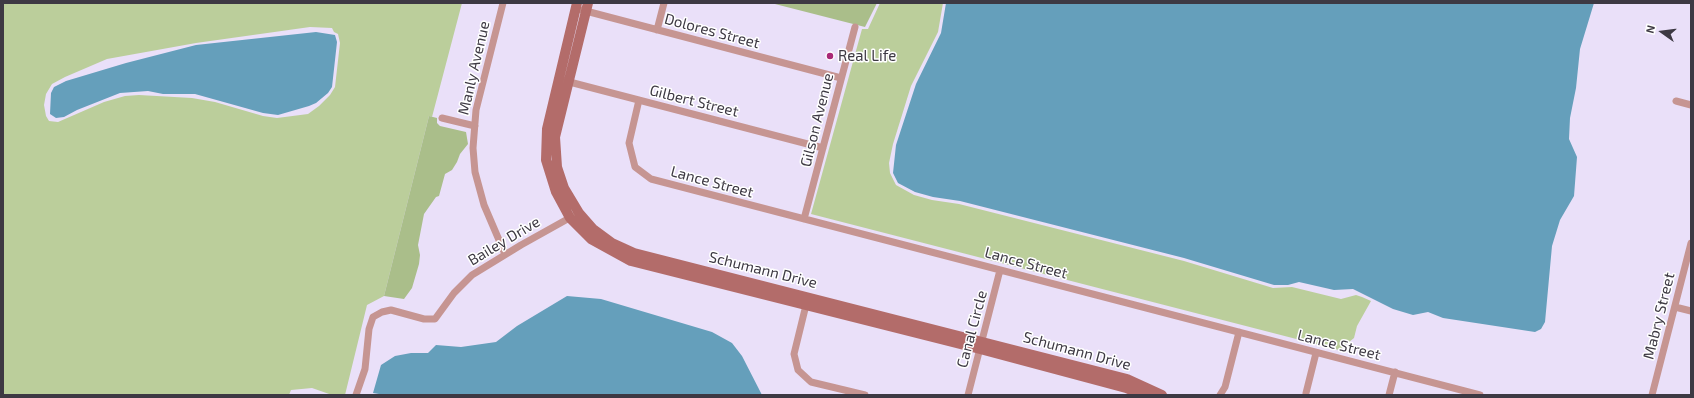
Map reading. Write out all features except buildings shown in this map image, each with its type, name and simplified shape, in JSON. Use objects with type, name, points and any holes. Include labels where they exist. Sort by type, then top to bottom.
[{"type":"street","name":"Manly Avenue","points":[[503,3],[476,110],[473,148],[475,172],[484,205],[505,254]]},
{"type":"street","points":[[657,30],[664,3]]},
{"type":"street","name":"Dolores Street","points":[[576,6],[587,7],[657,30],[841,78]]},
{"type":"street","name":"Schumann Drive","points":[[563,81],[576,6]]},
{"type":"street","name":"Schumann Drive","points":[[587,7],[547,129],[546,160],[556,192],[591,238],[631,261],[807,301],[981,345],[1127,379],[1162,395]]},
{"type":"street","name":"Gilson Avenue","points":[[804,219],[855,27]]},
{"type":"street","name":"Gilbert Street","points":[[563,81],[823,148]]},
{"type":"street","name":"Lance Street","points":[[639,100],[629,143],[635,167],[651,179],[1316,353],[1395,372],[1466,393],[1480,395]]},
{"type":"street","points":[[1676,101],[1691,105]]},
{"type":"street","points":[[442,118],[475,126]]},
{"type":"street","name":"Bailey Drive","points":[[356,395],[365,369],[369,329],[374,317],[382,312],[391,310],[424,319],[435,319],[454,293],[472,275],[505,254],[575,216]]},
{"type":"street","name":"Mabry Street","points":[[1652,395],[1691,243]]},
{"type":"street","name":"Canal Circle","points":[[968,395],[1000,270]]},
{"type":"street","points":[[807,301],[794,354],[798,370],[811,382],[865,395]]},
{"type":"street","points":[[1675,307],[1691,311]]},
{"type":"street","points":[[1220,395],[1225,387],[1239,332]]},
{"type":"street","name":"Schumann Drive","points":[[981,345],[1126,388],[1143,395]]},
{"type":"street","points":[[1306,393],[1316,353]]},
{"type":"street","points":[[1389,395],[1395,372]]},
{"type":"green space","points":[[3,3],[462,3],[432,117],[429,116],[384,296],[367,305],[345,395],[332,395],[312,388],[291,390],[289,395],[3,395]],"holes":[[[310,27],[332,28],[334,32],[338,34],[340,43],[335,87],[330,95],[308,114],[277,118],[263,116],[215,102],[192,98],[139,95],[125,96],[104,102],[58,122],[49,121],[46,116],[44,105],[46,94],[52,84],[107,59],[196,43]]]},
{"type":"green space","points":[[771,3],[877,3],[865,27]]},
{"type":"green space","points":[[880,3],[943,3],[938,32],[911,86],[893,144],[889,163],[890,173],[896,185],[914,195],[932,200],[959,204],[1184,261],[1273,288],[1292,287],[1341,299],[1356,295],[1362,297],[1371,301],[1357,326],[1354,338],[1339,350],[811,214],[862,29],[868,29]]},
{"type":"green space","points":[[429,116],[437,118],[437,123],[440,126],[466,132],[468,144],[460,154],[452,170],[445,174],[439,196],[436,197],[424,214],[418,245],[420,255],[419,264],[412,288],[404,299],[384,296]]},
{"type":"water","points":[[946,3],[1594,3],[1580,49],[1576,88],[1570,118],[1569,139],[1577,157],[1574,196],[1560,220],[1552,246],[1545,322],[1541,329],[1535,332],[1443,318],[1428,312],[1413,315],[1393,309],[1353,289],[1334,290],[1299,282],[1288,285],[1274,285],[1184,258],[960,201],[933,197],[915,192],[898,183],[893,173],[896,145],[916,84],[941,33]]},
{"type":"water","points":[[316,32],[335,35],[337,42],[332,87],[328,93],[316,103],[309,106],[278,115],[263,113],[195,94],[163,94],[148,91],[120,93],[77,110],[64,117],[56,118],[50,114],[51,93],[54,87],[66,81],[126,63],[196,45]]},
{"type":"water","points":[[567,296],[601,299],[712,332],[732,343],[742,356],[762,395],[385,395],[373,393],[381,365],[395,356],[411,353],[428,353],[436,345],[461,347],[496,342],[517,326]]},
{"type":"place","name":"Real Life","points":[[830,56]]}]
